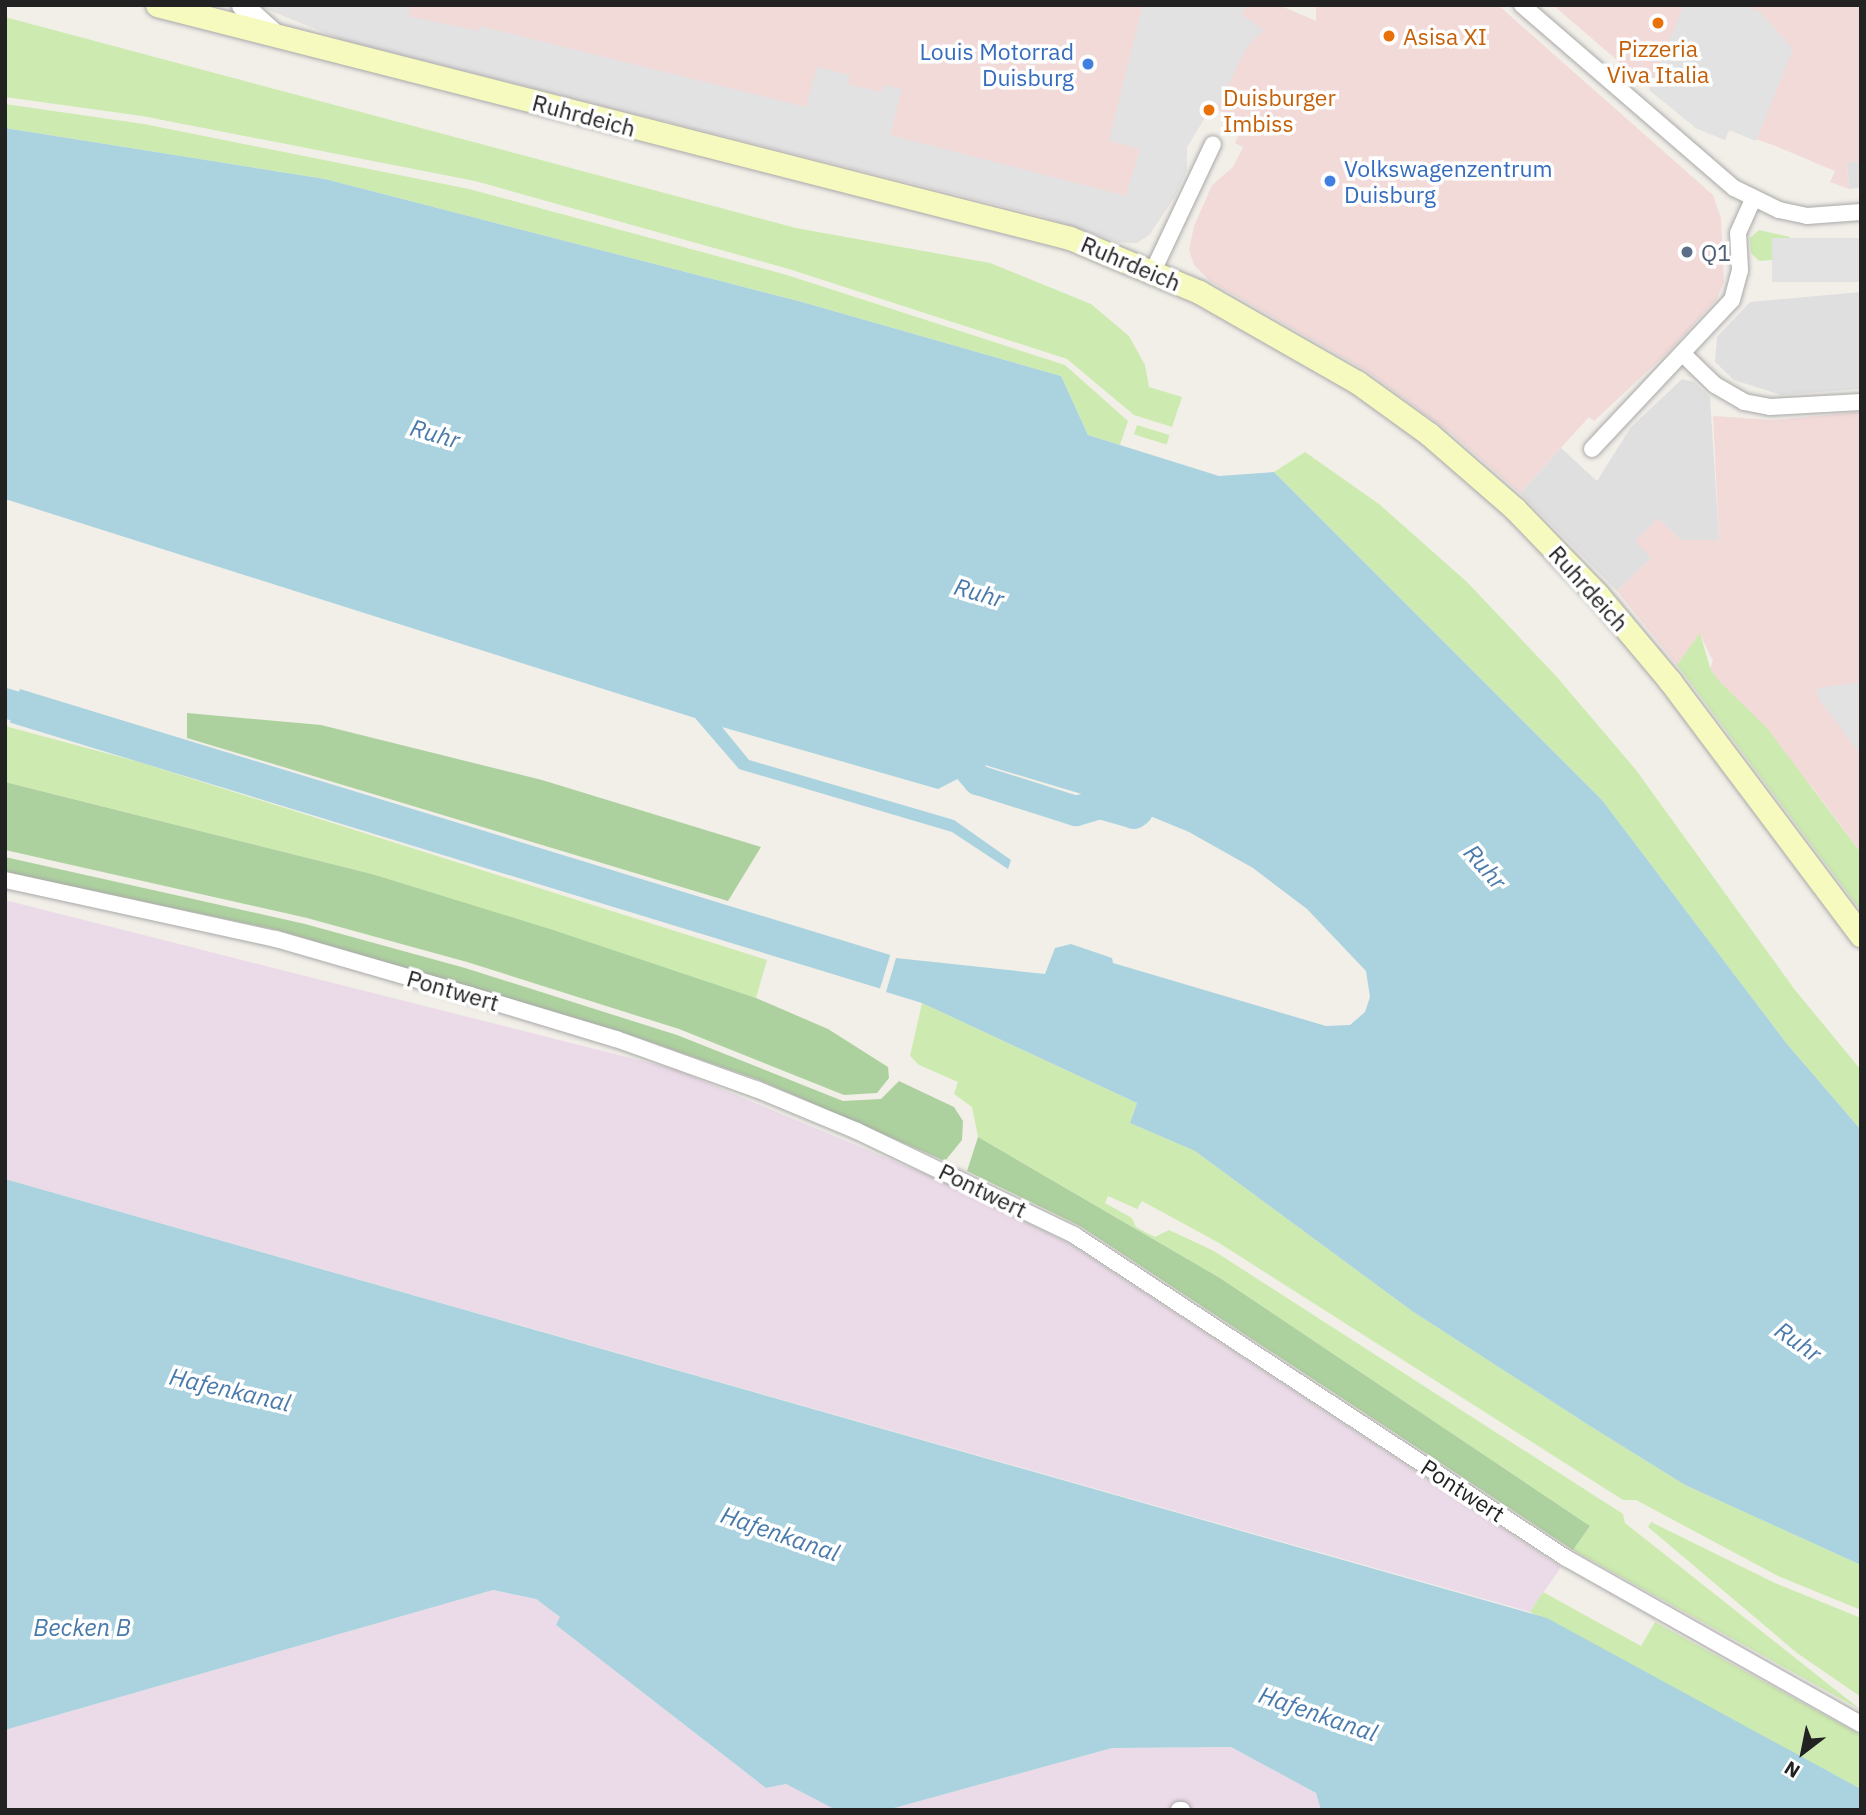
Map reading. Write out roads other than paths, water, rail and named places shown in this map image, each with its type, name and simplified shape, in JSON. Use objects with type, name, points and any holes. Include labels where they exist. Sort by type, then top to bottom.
[{"type":"main road","name":"Ruhrdeich","points":[[159,5],[189,9],[274,34],[1070,238],[1153,271],[1209,298],[1357,382],[1429,435],[1515,509],[1597,594],[1670,681],[1861,935]]},
{"type":"street","points":[[242,5],[274,34]]},
{"type":"street","points":[[1522,5],[1673,138],[1753,200],[1807,216],[1861,212]]},
{"type":"street","points":[[1153,271],[1213,144]]},
{"type":"street","points":[[1592,449],[1684,355],[1738,288],[1738,233],[1753,200]]},
{"type":"street","points":[[1684,355],[1715,385],[1744,402],[1770,407],[1861,402]]},
{"type":"street","name":"Pontwert","points":[[5,880],[276,939],[470,995],[756,1088],[857,1130],[1074,1235],[1566,1558],[1861,1724]]},
{"type":"water","name":"Ruhr","points":[[5,128],[325,179],[802,302],[1061,376],[1088,435],[1219,476],[1274,472],[1602,800],[1787,1044],[1861,1130],[1861,1565],[1685,1485],[1590,1426],[1412,1311],[1195,1151],[1130,1123],[1137,1103],[922,1003],[886,992],[896,958],[1045,974],[1055,948],[1071,944],[1112,958],[1113,963],[1326,1026],[1350,1025],[1365,1012],[1370,997],[1366,971],[1307,909],[1253,868],[1189,832],[1138,811],[985,765],[938,789],[722,727],[749,760],[954,820],[1011,860],[1008,869],[952,832],[739,769],[695,718],[5,499]]},
{"type":"water","points":[[20,689],[890,955],[880,989],[10,722]]},
{"type":"water","points":[[5,1179],[1547,1618],[1861,1789],[1861,1810],[1321,1810],[1316,1793],[1231,1747],[1112,1748],[887,1810],[836,1810],[786,1784],[766,1788],[556,1625],[560,1617],[536,1599],[493,1590],[5,1730]]},
{"type":"waterway","points":[[5,703],[51,717]]},
{"type":"waterway","points":[[971,772],[978,780],[1076,811],[1100,804],[1134,814],[1138,811]]},
{"type":"place","name":"Pizzeria Viva Italia","points":[[1658,23]]},
{"type":"place","name":"Asisa XI","points":[[1389,36]]},
{"type":"place","name":"Louis Motorrad Duisburg","points":[[1088,64]]},
{"type":"place","name":"Duisburger Imbiss","points":[[1209,110]]},
{"type":"place","name":"Volkswagenzentrum Duisburg","points":[[1330,181]]},
{"type":"place","name":"Q1","points":[[1687,252]]},
{"type":"water label","name":"Hafenkanal","points":[[230,1390]]},
{"type":"water label","name":"Hafenkanal","points":[[780,1534]]},
{"type":"water label","name":"Becken B","points":[[82,1628]]},
{"type":"water label","name":"Hafenkanal","points":[[1318,1714]]}]
